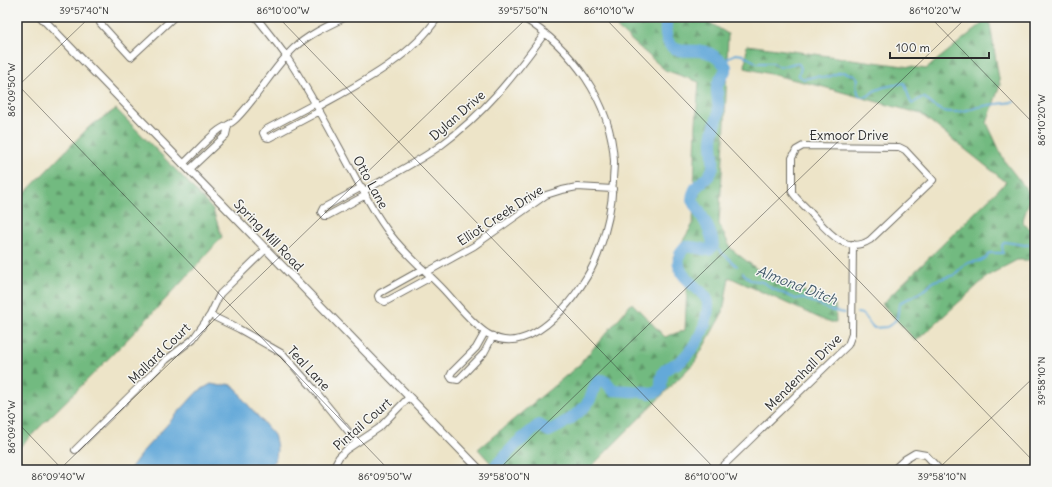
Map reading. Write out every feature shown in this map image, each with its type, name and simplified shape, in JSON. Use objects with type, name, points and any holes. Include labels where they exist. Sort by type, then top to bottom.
[{"type":"street","name":"Spring Mill Road","points":[[41,17],[266,248],[475,468]]},
{"type":"street","points":[[101,17],[100,23],[131,57],[174,17]]},
{"type":"street","name":"Otto Lane","points":[[256,17],[287,57],[318,107],[389,233],[476,324],[485,332],[493,336],[509,340],[517,340],[534,334],[568,302],[582,283],[597,256],[609,218],[614,161],[605,118],[586,79],[564,50],[545,33],[522,17]]},
{"type":"street","points":[[184,164],[219,130],[228,126],[237,118],[294,49],[307,38],[346,17]]},
{"type":"street","points":[[318,107],[265,130],[263,133],[266,138],[270,138],[318,107],[363,82],[387,66],[414,43],[438,17]]},
{"type":"street","name":"Dylan Drive","points":[[364,191],[323,208],[321,212],[324,216],[327,216],[364,191],[421,158],[457,133],[480,113],[510,81],[545,33]]},
{"type":"street","points":[[189,170],[226,135],[228,126]]},
{"type":"street","name":"Exmoor Drive","points":[[808,146],[899,147],[905,150],[933,180],[872,238],[862,244],[853,244],[842,242],[835,238],[792,193],[792,158],[795,152],[800,148],[808,146]]},
{"type":"street","name":"Elliot Creek Drive","points":[[427,272],[385,302],[379,299],[378,296],[380,293],[427,272],[474,246],[546,195],[577,187],[612,189]]},
{"type":"street","name":"Mendenhall Drive","points":[[720,470],[848,345],[852,330],[853,244]]},
{"type":"street","name":"Mallard Court","points":[[75,450],[166,360],[193,339],[210,315],[220,294],[266,248]]},
{"type":"street","name":"Teal Lane","points":[[210,315],[239,329],[283,354],[357,442]]},
{"type":"street","points":[[485,332],[476,348],[452,372],[450,376],[452,379],[458,380],[472,366],[484,353],[493,336]]},
{"type":"street","name":"Pintail Court","points":[[332,470],[346,450],[379,428],[409,397]]},
{"type":"street","points":[[893,470],[905,459],[915,453],[926,455],[940,470]]},
{"type":"green space","points":[[605,17],[701,17],[728,34],[725,123],[719,224],[731,249],[762,273],[835,305],[836,322],[828,322],[729,277],[723,312],[695,362],[588,470],[497,470],[478,449],[579,365],[632,303],[665,337],[685,330],[687,287],[673,257],[693,224],[696,123],[699,82],[665,70]]},
{"type":"green space","points":[[989,18],[1000,85],[987,123],[1005,162],[1031,195],[1022,223],[1035,232],[1035,260],[1017,260],[989,275],[916,341],[882,304],[1006,182],[921,114],[820,86],[745,68],[747,45],[926,69]]},
{"type":"green space","points":[[116,109],[183,177],[213,210],[222,237],[148,318],[18,449],[17,201],[89,127]]},
{"type":"water","points":[[211,384],[221,386],[227,384],[237,389],[243,399],[274,435],[277,450],[271,466],[267,470],[129,470],[144,450],[197,392]]},
{"type":"waterway","points":[[492,470],[516,444],[539,425],[549,431],[576,414],[586,405],[591,398],[596,384],[602,380],[606,382],[613,390],[650,393],[656,392],[661,387],[661,380],[665,370],[681,361],[692,349],[703,328],[706,320],[708,304],[702,293],[685,277],[679,263],[680,254],[685,247],[709,250],[713,245],[708,228],[692,200],[693,193],[696,188],[708,176],[713,167],[712,138],[718,112],[717,87],[726,67],[720,60],[707,52],[684,51],[670,45],[666,36],[666,17]]},
{"type":"waterway","points":[[725,64],[729,57],[736,54],[743,55],[757,63],[773,63],[780,67],[795,63],[799,64],[801,68],[799,76],[804,79],[817,76],[824,78],[843,72],[855,75],[858,79],[856,85],[859,96],[863,97],[868,96],[874,91],[884,87],[904,83],[912,104],[921,98],[925,98],[938,109],[949,112],[1014,102]]},
{"type":"waterway","name":"Almond Ditch","points":[[857,313],[865,316],[874,328],[887,327],[897,318],[899,305],[903,301],[927,288],[934,281],[954,275],[966,263],[980,261],[986,258],[989,253],[1003,253],[1002,245],[1005,242],[1025,245],[1035,244]]},
{"type":"waterway","name":"Almond Ditch","points":[[713,245],[737,266]]},
{"type":"waterway","name":"Almond Ditch","points":[[743,273],[750,280],[765,283],[771,288],[796,299],[801,298],[819,304],[828,310],[845,313]]}]
